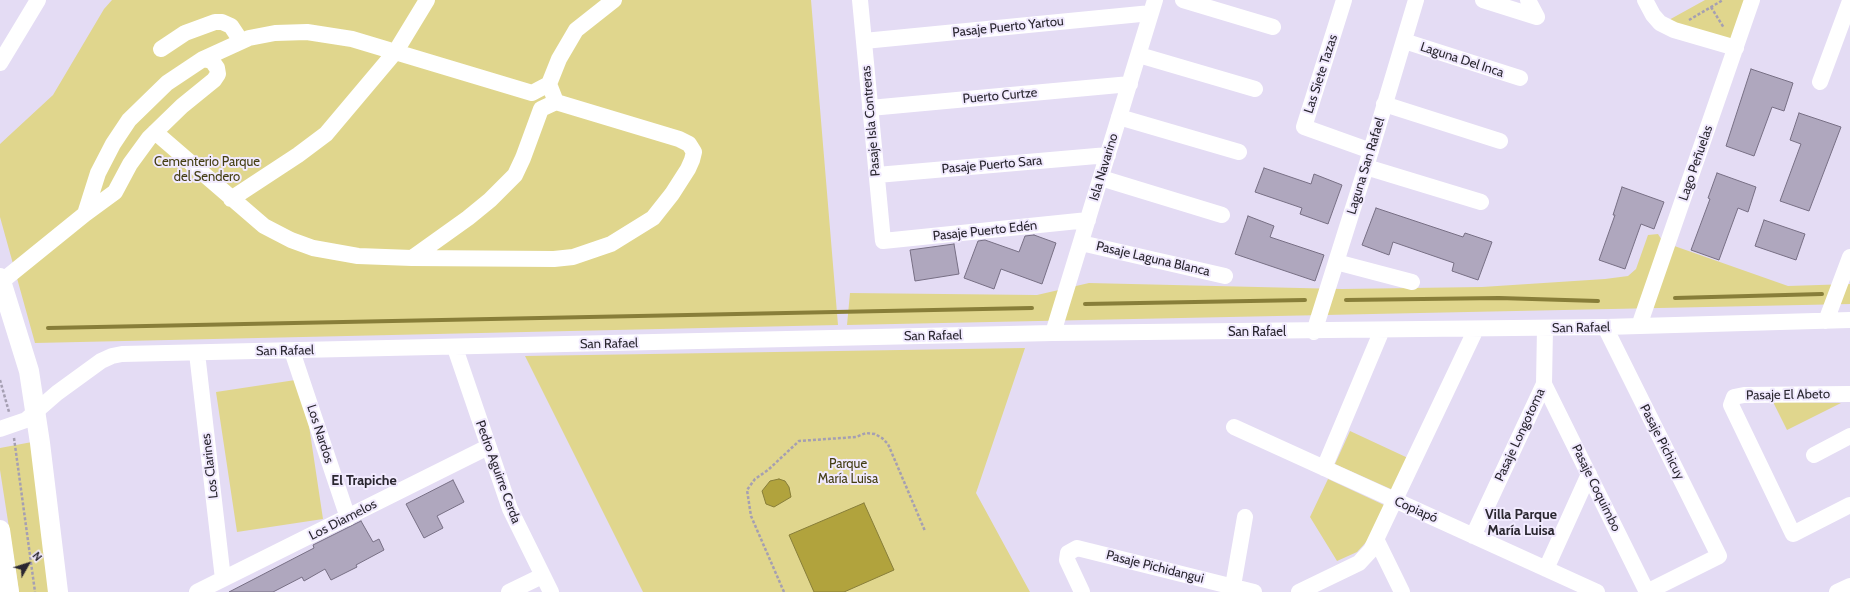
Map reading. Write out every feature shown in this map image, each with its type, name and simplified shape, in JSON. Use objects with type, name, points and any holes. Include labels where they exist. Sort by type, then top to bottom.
[{"type":"main road","points":[[0,280],[29,372],[58,592]]},
{"type":"main road","points":[[0,530],[9,592]]},
{"type":"street","points":[[0,63],[38,0]]},
{"type":"street","points":[[231,199],[298,155],[326,134],[396,51],[428,0]]},
{"type":"street","points":[[532,93],[549,84],[559,58],[576,30],[614,0]]},
{"type":"street","name":"Pasaje Isla Contreras","points":[[860,0],[883,241]]},
{"type":"street","points":[[1183,0],[1273,27]]},
{"type":"street","name":"Las Siete Tazas","points":[[1344,0],[1304,127],[1371,152]]},
{"type":"street","name":"Laguna San Rafael","points":[[1314,332],[1371,152],[1416,0]]},
{"type":"street","points":[[1483,0],[1537,18],[1528,0]]},
{"type":"street","points":[[1645,0],[1653,15],[1660,23],[1674,30],[1736,48]]},
{"type":"street","name":"Lago Peñuelas","points":[[1639,326],[1752,0]]},
{"type":"street","points":[[1820,82],[1850,1]]},
{"type":"street","name":"Pasaje Puerto Yartou","points":[[864,41],[1153,7]]},
{"type":"street","name":"Isla Navarino","points":[[1053,333],[1153,7]]},
{"type":"street","points":[[161,49],[185,33],[216,22],[222,22],[231,26],[241,41]]},
{"type":"street","points":[[85,214],[98,173],[113,144],[129,120],[167,83],[203,59],[241,41],[275,33],[307,32],[339,36],[396,51],[532,93],[541,109]]},
{"type":"street","name":"Laguna Del Inca","points":[[1404,41],[1520,78]]},
{"type":"street","points":[[1139,54],[1255,89]]},
{"type":"street","points":[[0,280],[115,192],[139,151],[155,132],[217,77],[218,70],[215,64],[212,61],[203,59]]},
{"type":"street","points":[[549,84],[556,102]]},
{"type":"street","name":"Puerto Curtze","points":[[870,108],[1130,84]]},
{"type":"street","points":[[155,132],[264,226],[302,244],[343,254],[412,258],[532,259],[573,257],[611,244],[652,218],[672,194],[692,160],[694,152],[689,144],[679,138],[556,102],[541,109],[523,158],[515,175],[490,200],[468,218],[412,258]]},
{"type":"street","points":[[1384,104],[1500,141]]},
{"type":"street","points":[[1120,117],[1239,152]]},
{"type":"street","name":"Pasaje Puerto Sara","points":[[877,176],[1108,155]]},
{"type":"street","points":[[1366,167],[1481,202]]},
{"type":"street","points":[[1101,178],[1222,215]]},
{"type":"street","name":"Pasaje Puerto Edén","points":[[883,241],[1088,220]]},
{"type":"street","name":"Pasaje Laguna Blanca","points":[[1081,243],[1225,276]]},
{"type":"street","points":[[1826,321],[1850,256]]},
{"type":"street","points":[[1336,262],[1412,282]]},
{"type":"street","name":"San Rafael","points":[[0,429],[26,420],[61,390],[101,361],[112,356],[122,354],[455,348],[1053,333],[1476,330],[1850,320]]},
{"type":"street","name":"Pasaje Pichicuy","points":[[1605,327],[1719,556],[1647,592]]},
{"type":"street","name":"Pasaje Longotoma","points":[[1473,536],[1544,384],[1545,328]]},
{"type":"street","points":[[1324,468],[1382,330]]},
{"type":"street","points":[[1303,591],[1359,562],[1366,557],[1377,541],[1476,330]]},
{"type":"street","name":"Pedro Aguirre Cerda","points":[[455,348],[510,509],[550,592]]},
{"type":"street","name":"Los Nardos","points":[[292,351],[348,518]]},
{"type":"street","name":"Los Clarines","points":[[197,353],[223,579]]},
{"type":"street","name":"Pasaje Coquimbo","points":[[1544,384],[1647,592]]},
{"type":"street","name":"Pasaje El Abeto","points":[[1850,394],[1744,395],[1734,397],[1731,405],[1793,534],[1850,505]]},
{"type":"street","name":"Copiapó","points":[[1234,428],[1546,569],[1574,587],[1597,592]]},
{"type":"street","points":[[1814,455],[1850,436]]},
{"type":"street","name":"Los Diamelos","points":[[197,592],[488,447]]},
{"type":"street","points":[[1546,569],[1589,474]]},
{"type":"street","points":[[1233,586],[1245,517]]},
{"type":"street","points":[[1377,541],[1402,592]]},
{"type":"street","name":"Pasaje Pichidangui","points":[[1082,592],[1068,563],[1068,553],[1073,549],[1080,548],[1254,592]]},
{"type":"street","points":[[509,592],[542,576]]},
{"type":"street","points":[[1837,592],[1850,586]]},
{"type":"path","points":[[1674,30],[1724,0]]},
{"type":"path","points":[[0,380],[9,411]]},
{"type":"path","points":[[784,592],[751,516],[747,500],[747,490],[755,478],[768,470],[799,441],[856,437],[866,434],[875,434],[882,438],[888,444],[925,531]]},
{"type":"path","points":[[16,446],[35,592]]},
{"type":"green space","name":"Cementerio Parque del Sendero","points":[[112,0],[811,0],[838,325],[35,343],[0,217],[0,144],[53,95],[104,9]]},
{"type":"green space","points":[[1705,0],[1748,0],[1733,44],[1667,21]]},
{"type":"green space","points":[[1658,234],[1663,242],[1788,286],[1850,284],[1850,304],[847,325],[850,293],[1037,295],[1089,283],[1342,289],[1482,287],[1605,279],[1628,276],[1636,269],[1648,235]]},
{"type":"green space","name":"Parque María Luisa","points":[[1025,348],[976,493],[1030,592],[643,592],[525,356]]},
{"type":"green space","points":[[302,379],[323,519],[237,532],[216,392]]},
{"type":"green space","points":[[1773,402],[1841,403],[1787,430]]},
{"type":"green space","points":[[1350,431],[1408,458],[1393,490],[1335,464]]},
{"type":"green space","points":[[32,442],[50,592],[19,592],[0,470],[0,448]]},
{"type":"green space","points":[[1328,479],[1384,505],[1368,540],[1357,552],[1337,561],[1310,517]]},
{"type":"shaded area","points":[[779,479],[785,481],[789,487],[791,497],[774,507],[766,504],[762,491],[770,481]]},
{"type":"shaded area","points":[[864,503],[894,570],[844,592],[814,592],[789,535]]},
{"type":"building","points":[[1751,69],[1793,83],[1784,111],[1772,107],[1754,156],[1726,146]]},
{"type":"building","points":[[1799,113],[1841,127],[1809,211],[1780,201],[1801,144],[1790,140]]},
{"type":"building","points":[[1264,168],[1311,184],[1314,174],[1342,185],[1328,224],[1300,214],[1302,208],[1255,192]]},
{"type":"building","points":[[1717,173],[1756,187],[1748,212],[1738,208],[1719,260],[1691,250],[1710,199],[1708,198]]},
{"type":"building","points":[[1622,187],[1664,202],[1654,229],[1641,224],[1625,269],[1599,260],[1615,215],[1613,215]]},
{"type":"building","points":[[1376,208],[1463,237],[1465,233],[1492,242],[1478,280],[1452,271],[1454,263],[1393,242],[1389,255],[1362,245]]},
{"type":"building","points":[[1248,216],[1274,226],[1270,237],[1324,255],[1315,281],[1235,254]]},
{"type":"building","points":[[1764,220],[1805,234],[1796,260],[1755,246]]},
{"type":"building","points":[[1034,235],[1056,243],[1042,284],[1001,269],[994,289],[964,278],[978,241],[985,240],[1019,252],[1025,236]]},
{"type":"building","points":[[954,244],[959,274],[915,281],[910,250]]},
{"type":"building","points":[[453,480],[464,502],[437,516],[443,528],[424,538],[406,504]]},
{"type":"building","points":[[361,521],[373,542],[379,539],[384,550],[356,565],[357,567],[331,580],[325,569],[304,581],[302,577],[273,592],[229,592],[314,548],[313,545]]},
{"type":"waterway","points":[[1675,298],[1822,294]]},
{"type":"waterway","points":[[1346,300],[1499,298],[1598,301]]},
{"type":"waterway","points":[[1085,304],[1305,300]]},
{"type":"waterway","points":[[48,328],[1032,308]]},
{"type":"district","name":"El Trapiche","points":[[364,481]]},
{"type":"district","name":"Villa Parque María Luisa","points":[[1521,524]]}]
